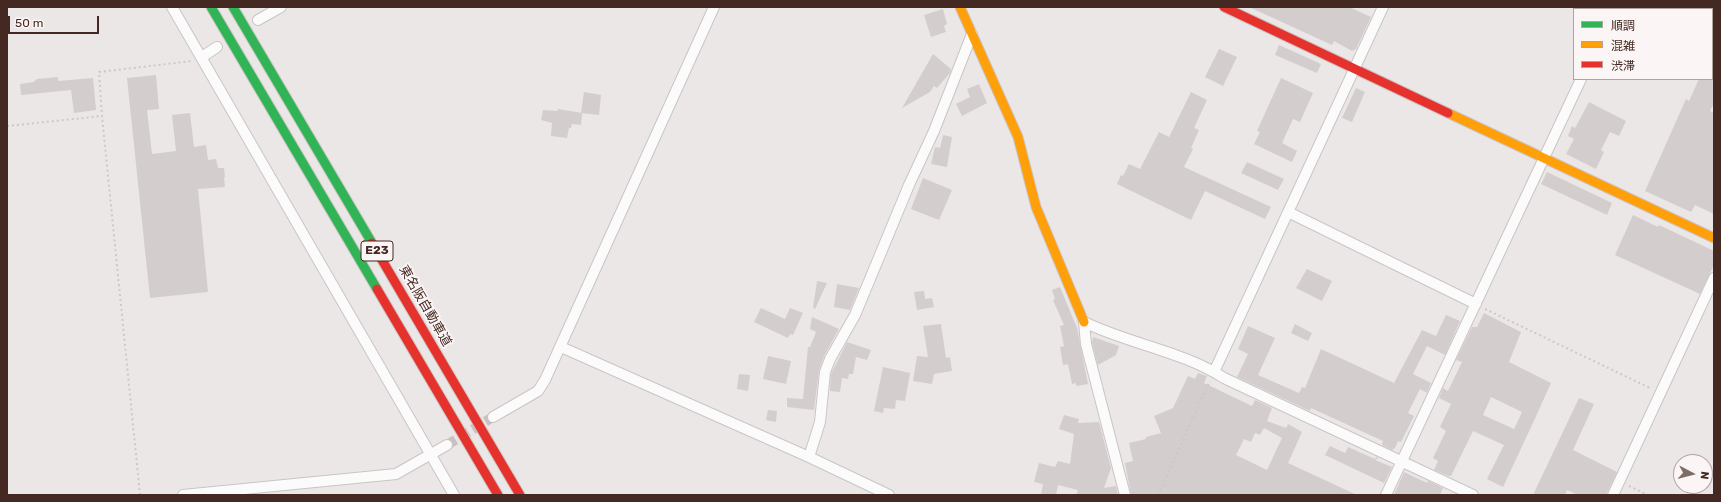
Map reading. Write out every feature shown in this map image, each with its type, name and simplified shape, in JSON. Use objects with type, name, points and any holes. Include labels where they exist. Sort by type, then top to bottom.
[{"type":"main road","name":"E23","points":[[211,7],[498,495]]},
{"type":"main road","name":"東名阪自動車道","points":[[233,7],[520,495]]},
{"type":"main road","points":[[961,7],[1010,116],[1018,137],[1036,207],[1084,322]]},
{"type":"main road","points":[[1224,7],[1235,9],[1355,69],[1714,238]]},
{"type":"street","points":[[172,7],[454,495]]},
{"type":"street","points":[[258,20],[281,7]]},
{"type":"street","points":[[493,417],[538,391],[545,380],[714,7]]},
{"type":"street","points":[[1214,372],[1383,7]]},
{"type":"street","points":[[809,457],[820,422],[825,372],[830,359],[855,315],[909,185],[934,131],[972,34]]},
{"type":"street","points":[[202,57],[217,47]]},
{"type":"street","points":[[1386,495],[1581,80]]},
{"type":"street","points":[[1288,212],[1476,304]]},
{"type":"street","points":[[1613,495],[1714,278]]},
{"type":"street","points":[[1084,322],[1100,330],[1198,364],[1224,378],[1473,495]]},
{"type":"street","points":[[1084,322],[1086,344],[1125,495]]},
{"type":"street","points":[[561,347],[809,457],[878,493],[889,495]]},
{"type":"street","points":[[183,495],[396,474],[432,455],[447,445]]},
{"type":"path","points":[[140,495],[102,116],[99,72],[188,62],[202,57]]},
{"type":"path","points":[[7,126],[102,116]]},
{"type":"path","points":[[1476,304],[1661,393]]},
{"type":"path","points":[[1158,495],[1214,372]]},
{"type":"path","points":[[1619,482],[1648,495]]},
{"type":"building","points":[[1249,7],[1349,7],[1371,17],[1356,49],[1352,51],[1334,41],[1332,45]]},
{"type":"building","points":[[943,9],[947,24],[944,26],[946,32],[931,37],[924,15]]},
{"type":"building","points":[[1279,45],[1321,64],[1317,73],[1275,55]]},
{"type":"building","points":[[1219,49],[1237,57],[1223,86],[1205,77]]},
{"type":"building","points":[[933,54],[951,69],[950,73],[937,88],[934,86],[930,92],[902,108]]},
{"type":"building","points":[[156,75],[159,109],[147,110],[152,154],[176,151],[172,115],[190,113],[194,147],[206,145],[208,160],[216,159],[218,168],[224,168],[225,187],[198,189],[208,292],[150,298],[127,78]]},
{"type":"building","points":[[58,77],[58,81],[93,78],[96,110],[74,113],[71,90],[21,95],[20,84],[34,82],[37,79]]},
{"type":"building","points":[[1281,78],[1313,93],[1300,122],[1293,119],[1282,143],[1297,151],[1292,162],[1254,144],[1260,132],[1257,131]]},
{"type":"building","points":[[1714,79],[1714,103],[1710,111],[1714,113],[1714,214],[1695,205],[1691,212],[1645,191],[1686,99],[1689,101],[1699,80]]},
{"type":"building","points":[[979,84],[987,103],[962,116],[956,104],[970,97],[967,89]]},
{"type":"building","points":[[1356,88],[1365,92],[1352,122],[1342,118]]},
{"type":"building","points":[[584,92],[601,95],[599,115],[581,113]]},
{"type":"building","points":[[1191,92],[1207,100],[1194,128],[1199,130],[1191,148],[1193,149],[1184,167],[1271,207],[1265,219],[1205,191],[1191,220],[1117,184],[1121,175],[1123,176],[1129,164],[1140,169],[1159,132],[1169,137]]},
{"type":"building","points":[[1589,102],[1626,121],[1619,136],[1610,132],[1601,150],[1604,152],[1596,169],[1566,154],[1574,139],[1568,136],[1572,126],[1575,128]]},
{"type":"building","points":[[558,109],[582,113],[581,125],[572,124],[571,128],[569,128],[567,138],[551,136],[552,123],[541,120],[543,110],[557,111]]},
{"type":"building","points":[[943,135],[952,137],[947,167],[931,164],[935,147],[940,148]]},
{"type":"building","points":[[1247,162],[1284,179],[1278,190],[1241,173]]},
{"type":"building","points":[[1547,172],[1612,203],[1607,215],[1541,184]]},
{"type":"building","points":[[923,178],[952,190],[939,220],[911,209]]},
{"type":"building","points":[[1633,215],[1658,227],[1659,225],[1714,251],[1714,265],[1700,294],[1615,255]]},
{"type":"building","points":[[1307,269],[1332,281],[1322,301],[1296,288]]},
{"type":"building","points":[[817,281],[827,283],[815,309],[813,308]]},
{"type":"building","points":[[837,284],[859,288],[850,310],[834,307]]},
{"type":"building","points":[[1060,287],[1077,328],[1088,384],[1076,386],[1076,383],[1072,384],[1068,364],[1063,365],[1060,347],[1064,346],[1060,326],[1064,325],[1053,300],[1055,299],[1052,290]]},
{"type":"building","points":[[924,291],[925,299],[932,298],[934,307],[917,310],[914,292]]},
{"type":"building","points":[[761,308],[785,319],[790,308],[803,313],[793,335],[790,334],[788,338],[754,322]]},
{"type":"building","points":[[1484,313],[1521,332],[1509,362],[1551,383],[1503,487],[1487,479],[1504,445],[1473,431],[1451,476],[1434,470],[1438,461],[1433,458],[1446,431],[1440,427],[1451,404],[1439,398],[1443,388],[1448,391],[1462,362],[1456,360],[1472,327],[1477,327]],"holes":[[[1491,397],[1522,412],[1514,429],[1483,415]]]},
{"type":"building","points":[[1446,315],[1460,321],[1445,355],[1427,346],[1413,374],[1431,383],[1427,393],[1420,389],[1408,413],[1414,416],[1401,442],[1398,441],[1395,448],[1392,450],[1382,445],[1383,441],[1311,408],[1310,411],[1237,377],[1248,354],[1238,349],[1248,326],[1275,338],[1258,375],[1299,393],[1302,387],[1305,388],[1321,349],[1394,383],[1422,330],[1436,336]]},
{"type":"building","points":[[812,317],[839,329],[824,356],[819,370],[814,410],[787,407],[787,398],[803,399],[808,347],[810,347],[816,332],[810,329]]},
{"type":"building","points":[[941,324],[946,358],[950,357],[952,371],[934,374],[932,384],[913,381],[917,356],[928,357],[923,326]]},
{"type":"building","points":[[1295,324],[1312,333],[1308,341],[1291,333]]},
{"type":"building","points":[[1093,337],[1119,346],[1116,355],[1098,365],[1092,343]]},
{"type":"building","points":[[847,342],[871,350],[867,360],[856,357],[853,374],[849,374],[848,379],[842,378],[840,392],[830,391],[831,374]]},
{"type":"building","points":[[768,356],[791,361],[786,384],[763,379]]},
{"type":"building","points":[[883,367],[910,373],[905,401],[896,400],[895,409],[884,408],[883,413],[874,411]]},
{"type":"building","points":[[1198,373],[1207,376],[1204,383],[1252,406],[1255,400],[1272,408],[1267,421],[1286,428],[1288,424],[1302,432],[1288,463],[1357,495],[1131,495],[1125,463],[1133,461],[1129,443],[1146,439],[1146,437],[1161,433],[1154,416],[1173,408],[1188,376],[1195,379]],"holes":[[[1264,428],[1282,438],[1267,470],[1236,455],[1244,439],[1251,442],[1255,433],[1260,435]]]},
{"type":"building","points":[[739,374],[750,375],[748,391],[737,389]]},
{"type":"building","points":[[1579,398],[1594,404],[1573,450],[1617,472],[1606,495],[1578,495],[1567,490],[1565,495],[1533,495]]},
{"type":"building","points":[[768,410],[777,411],[776,422],[766,420]]},
{"type":"building","points":[[1064,415],[1079,419],[1078,423],[1099,422],[1111,468],[1104,488],[1116,486],[1118,495],[1076,495],[1078,490],[1058,485],[1056,495],[1041,495],[1043,484],[1034,482],[1039,463],[1055,467],[1058,461],[1070,464],[1074,434],[1059,429]]},
{"type":"building","points":[[1330,446],[1345,453],[1348,447],[1375,459],[1376,457],[1379,458],[1375,460],[1392,467],[1384,483],[1325,455]]},
{"type":"building","points":[[1404,472],[1427,483],[1428,481],[1443,488],[1440,495],[1394,495]]},
{"type":"tunnel","points":[[447,445],[493,417]]},
{"type":"traffic: fast","points":[[211,7],[377,289]]},
{"type":"traffic: fast","points":[[233,7],[372,243]]},
{"type":"traffic: slow","points":[[960,7],[1018,137],[1036,207],[1084,322]]},
{"type":"traffic: slow","points":[[1448,113],[1714,238]]},
{"type":"traffic: jam","points":[[1224,7],[1448,113]]},
{"type":"traffic: jam","points":[[372,243],[520,495]]},
{"type":"traffic: jam","points":[[377,289],[498,495]]}]
